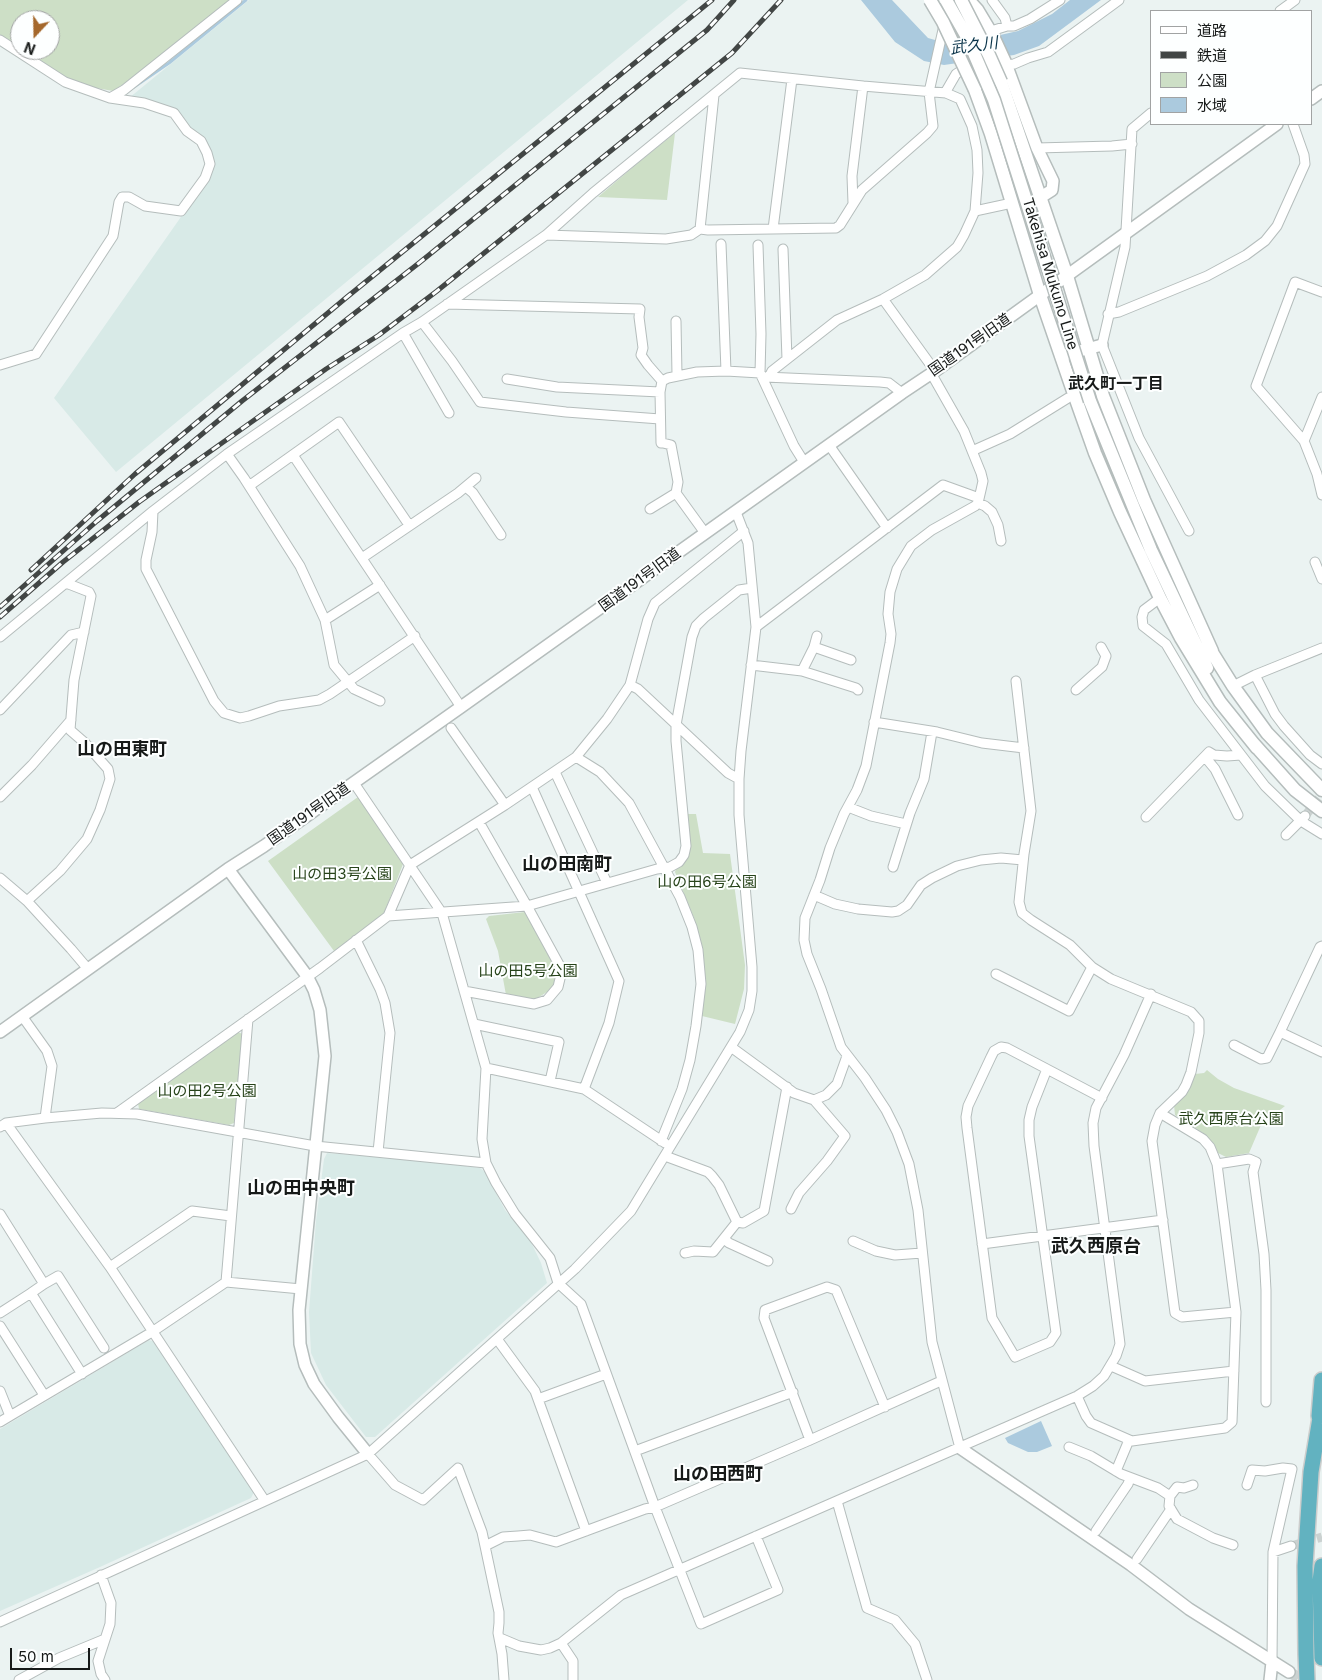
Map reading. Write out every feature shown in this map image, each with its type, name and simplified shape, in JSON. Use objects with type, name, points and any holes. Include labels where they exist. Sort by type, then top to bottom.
[{"type":"highway","points":[[1318,1430],[1322,1380]]},
{"type":"highway","points":[[1307,1680],[1305,1566],[1311,1472],[1322,1406]]},
{"type":"highway","points":[[1322,1566],[1320,1581],[1322,1658]]},
{"type":"main road","points":[[930,0],[947,30],[975,90],[1021,230],[1040,295],[1095,452],[1120,512],[1160,598],[1202,674],[1220,702],[1257,748]]},
{"type":"main road","name":"Takehisa Mukuno Line","points":[[946,0],[967,37],[994,100],[1090,401],[1150,550],[1209,671],[1257,748],[1295,790],[1322,811]]},
{"type":"main road","points":[[961,0],[1001,82],[1067,276],[1103,396],[1140,491],[1212,651]]},
{"type":"main road","name":"Takehisa Mukuno Line","points":[[1150,550],[1174,588],[1194,626],[1233,686],[1267,733],[1322,790]]},
{"type":"street","points":[[110,98],[124,90],[236,0]]},
{"type":"street","points":[[546,235],[666,240],[691,235],[700,229],[836,228],[844,221],[862,190],[927,133],[932,126],[929,92],[950,0]]},
{"type":"street","points":[[969,0],[978,10],[992,33],[1037,148],[1053,181],[1052,190],[1041,197],[1028,212],[1021,230]]},
{"type":"street","points":[[992,0],[1006,18],[1007,26]]},
{"type":"street","points":[[992,33],[1030,19],[1060,0]]},
{"type":"street","points":[[945,93],[953,78],[962,70],[1005,63],[1048,52],[1119,0]]},
{"type":"street","points":[[1281,10],[1295,0]]},
{"type":"street","points":[[0,40],[54,77],[110,98],[150,105],[174,113],[187,131],[205,146],[210,164],[208,174],[181,212],[146,206],[124,196],[122,197],[119,202],[114,236],[102,251],[36,354],[0,365]]},
{"type":"street","points":[[0,637],[153,511],[227,454],[422,322],[546,235],[586,199],[740,73],[945,93],[960,99],[972,126],[977,150],[978,173],[975,211],[957,247],[925,275],[883,299],[837,320],[764,376]]},
{"type":"street","points":[[773,229],[792,78]]},
{"type":"street","points":[[853,204],[852,176],[863,86]]},
{"type":"street","points":[[700,229],[714,95]]},
{"type":"street","points":[[1150,114],[1132,129],[1125,247],[1102,345],[1139,438],[1189,531]]},
{"type":"street","points":[[1108,314],[1119,312],[1199,279],[1246,255],[1266,241],[1277,226],[1305,164],[1304,155],[1293,125]]},
{"type":"street","name":"国道191号旧道","points":[[0,1032],[933,372],[1067,276],[1264,128]]},
{"type":"street","points":[[1037,148],[1132,144]]},
{"type":"street","points":[[975,211],[1012,203]]},
{"type":"street","points":[[721,244],[726,371]]},
{"type":"street","points":[[758,245],[764,376],[776,408],[794,446],[804,462]]},
{"type":"street","points":[[783,249],[787,359]]},
{"type":"street","points":[[1322,292],[1295,282],[1256,386],[1304,441],[1319,473],[1322,496]]},
{"type":"street","points":[[883,299],[933,372],[964,431],[983,481],[975,506],[917,540],[907,550],[897,569],[890,592],[888,614],[891,634],[866,766],[836,832],[805,918],[804,947],[841,1047],[876,1094],[897,1132],[909,1164],[914,1189],[929,1324],[941,1381],[960,1448],[1131,1565],[1189,1609],[1289,1672]]},
{"type":"street","points":[[447,304],[640,309],[639,317],[643,348],[641,355],[662,381]]},
{"type":"street","points":[[676,321],[678,375]]},
{"type":"street","points":[[422,322],[480,402],[566,412],[660,419]]},
{"type":"street","points":[[402,334],[449,413]]},
{"type":"street","points":[[1061,356],[1102,345]]},
{"type":"street","points":[[662,381],[678,375],[697,372],[726,371],[764,376],[880,382],[894,386],[902,393]]},
{"type":"street","points":[[507,379],[557,387],[660,392]]},
{"type":"street","points":[[662,381],[660,392],[661,443],[671,445],[678,482],[676,493],[705,533]]},
{"type":"street","points":[[1304,441],[1319,415],[1322,397]]},
{"type":"street","points":[[972,451],[1010,434],[1068,398]]},
{"type":"street","points":[[249,486],[339,422],[409,525]]},
{"type":"street","points":[[828,445],[887,528]]},
{"type":"street","points":[[227,454],[294,555],[325,620],[334,665],[354,689],[380,701]]},
{"type":"street","points":[[293,454],[461,707]]},
{"type":"street","points":[[362,558],[466,487],[476,478]]},
{"type":"street","points":[[756,627],[943,485],[978,500],[992,512],[998,525],[1001,541]]},
{"type":"street","points":[[466,487],[473,493],[501,535]]},
{"type":"street","points":[[650,510],[676,493]]},
{"type":"street","points":[[153,511],[152,532],[146,569],[214,701],[224,713],[240,718],[279,706],[319,700],[414,636]]},
{"type":"street","points":[[0,1622],[368,1454],[558,1283],[576,1269],[631,1211],[732,1047],[744,1024],[752,991],[752,967],[740,815],[740,779],[741,752],[756,627],[748,543],[736,512]]},
{"type":"street","points":[[117,1113],[388,916],[410,865],[479,822],[576,757],[630,685],[648,619],[655,603],[744,531]]},
{"type":"street","points":[[1315,562],[1322,579]]},
{"type":"street","points":[[27,901],[60,871],[86,839],[100,810],[110,779],[108,769],[85,743],[70,730],[74,680],[91,596],[89,592],[66,582]]},
{"type":"street","points":[[325,620],[380,585]]},
{"type":"street","points":[[388,916],[528,906],[670,867],[679,862],[684,855],[686,846],[676,725],[692,637],[696,626],[704,618],[739,590],[752,588]]},
{"type":"street","points":[[1160,598],[1144,610],[1142,617],[1143,626],[1166,644],[1199,700],[1265,786],[1322,834]]},
{"type":"street","points":[[0,710],[71,635],[84,632]]},
{"type":"street","points":[[802,672],[814,647],[816,636]]},
{"type":"street","points":[[814,647],[851,660]]},
{"type":"street","points":[[1076,690],[1102,667],[1106,656],[1101,647]]},
{"type":"street","points":[[1233,686],[1322,648]]},
{"type":"street","points":[[751,665],[802,672],[858,690]]},
{"type":"street","points":[[1255,675],[1275,714],[1284,726],[1310,755],[1322,764]]},
{"type":"street","points":[[1016,681],[1031,811],[1018,902],[1022,913],[1070,945],[1092,968],[1191,1012],[1199,1021],[1191,1072],[1186,1085],[1182,1092],[1160,1113],[1155,1125],[1152,1141],[1175,1313],[1182,1317],[1236,1312]]},
{"type":"street","points":[[630,685],[638,689],[728,773],[740,779]]},
{"type":"street","points":[[0,797],[32,765],[71,720]]},
{"type":"street","points":[[874,722],[982,743],[1024,748]]},
{"type":"street","points":[[451,728],[505,805]]},
{"type":"street","points":[[893,867],[906,824],[924,779],[932,732]]},
{"type":"street","points":[[1146,817],[1209,752],[1227,756],[1240,755]]},
{"type":"street","points":[[576,757],[600,772],[629,803],[680,897],[692,927],[698,950],[701,984],[690,1060],[682,1089],[661,1140]]},
{"type":"street","points":[[1205,757],[1215,769],[1238,815]]},
{"type":"street","points":[[555,772],[607,883]]},
{"type":"street","points":[[354,783],[442,913],[486,1068],[482,1139],[486,1163],[515,1214],[550,1258],[558,1283],[582,1304],[655,1507],[702,1624],[778,1590],[756,1536]]},
{"type":"street","points":[[532,787],[619,981],[609,1023],[584,1088]]},
{"type":"street","points":[[848,807],[871,816],[906,824]]},
{"type":"street","points":[[1286,835],[1303,818]]},
{"type":"street","points":[[464,991],[534,1004],[547,1000],[558,987],[562,970],[528,906],[479,822]]},
{"type":"street","points":[[814,895],[835,904],[858,909],[898,911],[908,905],[921,885],[957,866],[981,860],[1001,858],[1024,860]]},
{"type":"street","points":[[228,869],[307,976],[314,990],[320,1010],[325,1048],[301,1289],[299,1333],[305,1366],[323,1398],[395,1485],[423,1500],[458,1468],[482,1532],[499,1612],[500,1623],[498,1632],[504,1680]]},
{"type":"street","points":[[0,878],[27,901],[72,948],[88,969]]},
{"type":"street","points":[[356,940],[380,989],[385,1003],[390,1033],[378,1152]]},
{"type":"street","points":[[1234,1045],[1261,1058],[1267,1058],[1322,946]]},
{"type":"street","points":[[996,974],[1069,1011],[1092,968]]},
{"type":"street","points":[[500,1638],[519,1646],[541,1650],[550,1648],[561,1643],[621,1595],[960,1448],[1077,1396],[1093,1386],[1111,1366],[1120,1344],[1093,1137],[1094,1116],[1152,994]]},
{"type":"street","points":[[22,1016],[47,1052],[52,1066],[45,1118]]},
{"type":"street","points":[[226,1282],[248,1019]]},
{"type":"street","points":[[474,1024],[559,1042],[550,1081]]},
{"type":"street","points":[[1280,1032],[1322,1052]]},
{"type":"street","points":[[732,1047],[787,1087],[801,1096],[814,1100],[845,1136],[827,1161],[799,1193],[791,1209]]},
{"type":"street","points":[[1047,1069],[1032,1107],[1029,1120],[1029,1136],[1056,1333],[1050,1342],[1015,1357],[992,1318],[967,1128],[968,1106],[990,1057],[997,1048],[1007,1048],[1047,1069],[1102,1098]]},
{"type":"street","points":[[814,1100],[826,1095],[837,1084],[847,1056]]},
{"type":"street","points":[[486,1068],[584,1088],[670,1146]]},
{"type":"street","points":[[737,1222],[743,1223],[764,1211],[787,1087]]},
{"type":"street","points":[[266,1501],[110,1267],[3,1125],[45,1118],[117,1113],[137,1114],[315,1146],[486,1163]]},
{"type":"street","points":[[1077,1396],[1091,1423],[1129,1440],[1225,1428],[1232,1422],[1236,1312],[1217,1164],[1210,1147],[1203,1138],[1160,1113]]},
{"type":"street","points":[[664,1156],[708,1172],[719,1185],[737,1222]]},
{"type":"street","points":[[1217,1164],[1249,1159],[1256,1162],[1253,1172],[1264,1254],[1266,1290],[1266,1402]]},
{"type":"street","points":[[110,1267],[192,1211],[231,1216]]},
{"type":"street","points":[[0,1214],[44,1284]]},
{"type":"street","points":[[982,1244],[1163,1220]]},
{"type":"street","points":[[685,1254],[694,1251],[713,1252],[737,1222]]},
{"type":"street","points":[[724,1239],[768,1261]]},
{"type":"street","points":[[853,1241],[876,1251],[895,1256],[922,1253]]},
{"type":"street","points":[[0,1313],[58,1276],[104,1348]]},
{"type":"street","points":[[0,1422],[152,1332],[226,1282],[301,1289]]},
{"type":"street","points":[[810,1440],[764,1318],[766,1310],[827,1287],[836,1290],[885,1407]]},
{"type":"street","points":[[31,1293],[82,1374]]},
{"type":"street","points":[[0,1326],[44,1395]]},
{"type":"street","points":[[497,1339],[536,1392],[586,1531]]},
{"type":"street","points":[[1111,1366],[1145,1381],[1234,1371]]},
{"type":"street","points":[[538,1399],[606,1374]]},
{"type":"street","points":[[485,1546],[503,1537],[530,1535],[556,1542],[655,1507],[941,1381]]},
{"type":"street","points":[[0,1391],[10,1416]]},
{"type":"street","points":[[635,1451],[793,1392]]},
{"type":"street","points":[[1116,1471],[1129,1440]]},
{"type":"street","points":[[1069,1447],[1091,1456],[1129,1481],[1158,1488],[1170,1496]]},
{"type":"street","points":[[1248,1485],[1252,1470],[1265,1471],[1292,1468],[1273,1552],[1272,1662],[1270,1680]]},
{"type":"street","points":[[1096,1531],[1129,1481]]},
{"type":"street","points":[[1193,1484],[1184,1488],[1177,1487],[1170,1496],[1169,1506],[1177,1519],[1214,1538],[1233,1545]]},
{"type":"street","points":[[837,1501],[867,1608],[895,1620],[915,1644],[927,1680]]},
{"type":"street","points":[[1137,1559],[1171,1509]]},
{"type":"street","points":[[1273,1552],[1291,1546]]},
{"type":"street","points":[[101,1575],[111,1603],[110,1624],[98,1661],[101,1674],[106,1680]]},
{"type":"street","points":[[18,1680],[67,1655],[105,1639]]},
{"type":"street","points":[[561,1643],[573,1661],[573,1680]]},
{"type":"shaded area","points":[[249,0],[688,0],[116,472],[54,398],[183,214],[211,170],[191,130],[175,110],[155,102],[129,98]]},
{"type":"shaded area","points":[[327,1153],[417,1160],[480,1168],[485,1172],[505,1210],[530,1240],[541,1263],[547,1283],[375,1437],[366,1437],[326,1385],[311,1353],[309,1312],[316,1221],[324,1159]]},
{"type":"shaded area","points":[[149,1340],[153,1341],[254,1492],[251,1498],[0,1611],[0,1429]]},
{"type":"green space","points":[[0,0],[232,0],[113,91],[91,87],[64,77],[38,60],[60,60],[60,10],[10,10],[10,42],[0,35]]},
{"type":"green space","points":[[675,133],[667,200],[598,197],[639,162]]},
{"type":"green space","name":"山の田3号公園","points":[[358,797],[403,864],[383,916],[334,951],[268,861]]},
{"type":"green space","name":"山の田6号公園","points":[[686,814],[696,814],[703,853],[730,854],[745,965],[744,989],[735,1024],[702,1016],[705,985],[703,952],[694,918],[675,872],[677,866],[685,860]]},
{"type":"green space","name":"山の田5号公園","points":[[525,912],[558,969],[557,982],[550,990],[536,999],[506,995],[498,951],[486,919],[489,916]]},
{"type":"green space","name":"山の田2号公園","points":[[237,1032],[243,1034],[234,1123],[229,1125],[139,1109],[138,1103]]},
{"type":"green space","name":"武久西原台公園","points":[[1207,1070],[1234,1088],[1285,1106],[1261,1125],[1249,1153],[1226,1157],[1218,1153],[1214,1144],[1203,1133],[1175,1115],[1174,1105],[1185,1095],[1195,1074],[1204,1073]]},
{"type":"water","name":"武久川","points":[[861,0],[892,0],[928,38],[942,42],[969,42],[1018,31],[1052,14],[1070,0],[1101,0],[1039,46],[1014,55],[944,65],[924,61],[895,42]]},
{"type":"water","points":[[1041,1421],[1052,1446],[1037,1452],[1028,1452],[1008,1443],[1005,1438]]},
{"type":"waterway","points":[[134,87],[169,63],[246,0]]},
{"type":"tunnel","points":[[1305,816],[1322,794]]},
{"type":"tunnel","points":[[1291,1546],[1322,1537]]},
{"type":"tunnel","points":[[1289,1672],[1303,1680]]},
{"type":"railway","points":[[31,570],[135,474],[347,297],[712,0]]},
{"type":"railway","points":[[0,607],[97,521],[242,401],[419,263],[707,30],[734,0]]},
{"type":"railway","points":[[0,617],[63,562],[139,502],[326,369],[379,335],[437,291],[732,53],[781,0]]},
{"type":"district","name":"武久町一丁目","points":[[1116,384]]},
{"type":"district","name":"山の田東町","points":[[122,750]]},
{"type":"district","name":"山の田南町","points":[[567,865]]},
{"type":"district","name":"山の田中央町","points":[[301,1189]]},
{"type":"district","name":"武久西原台","points":[[1096,1247]]},
{"type":"district","name":"山の田西町","points":[[718,1475]]}]
